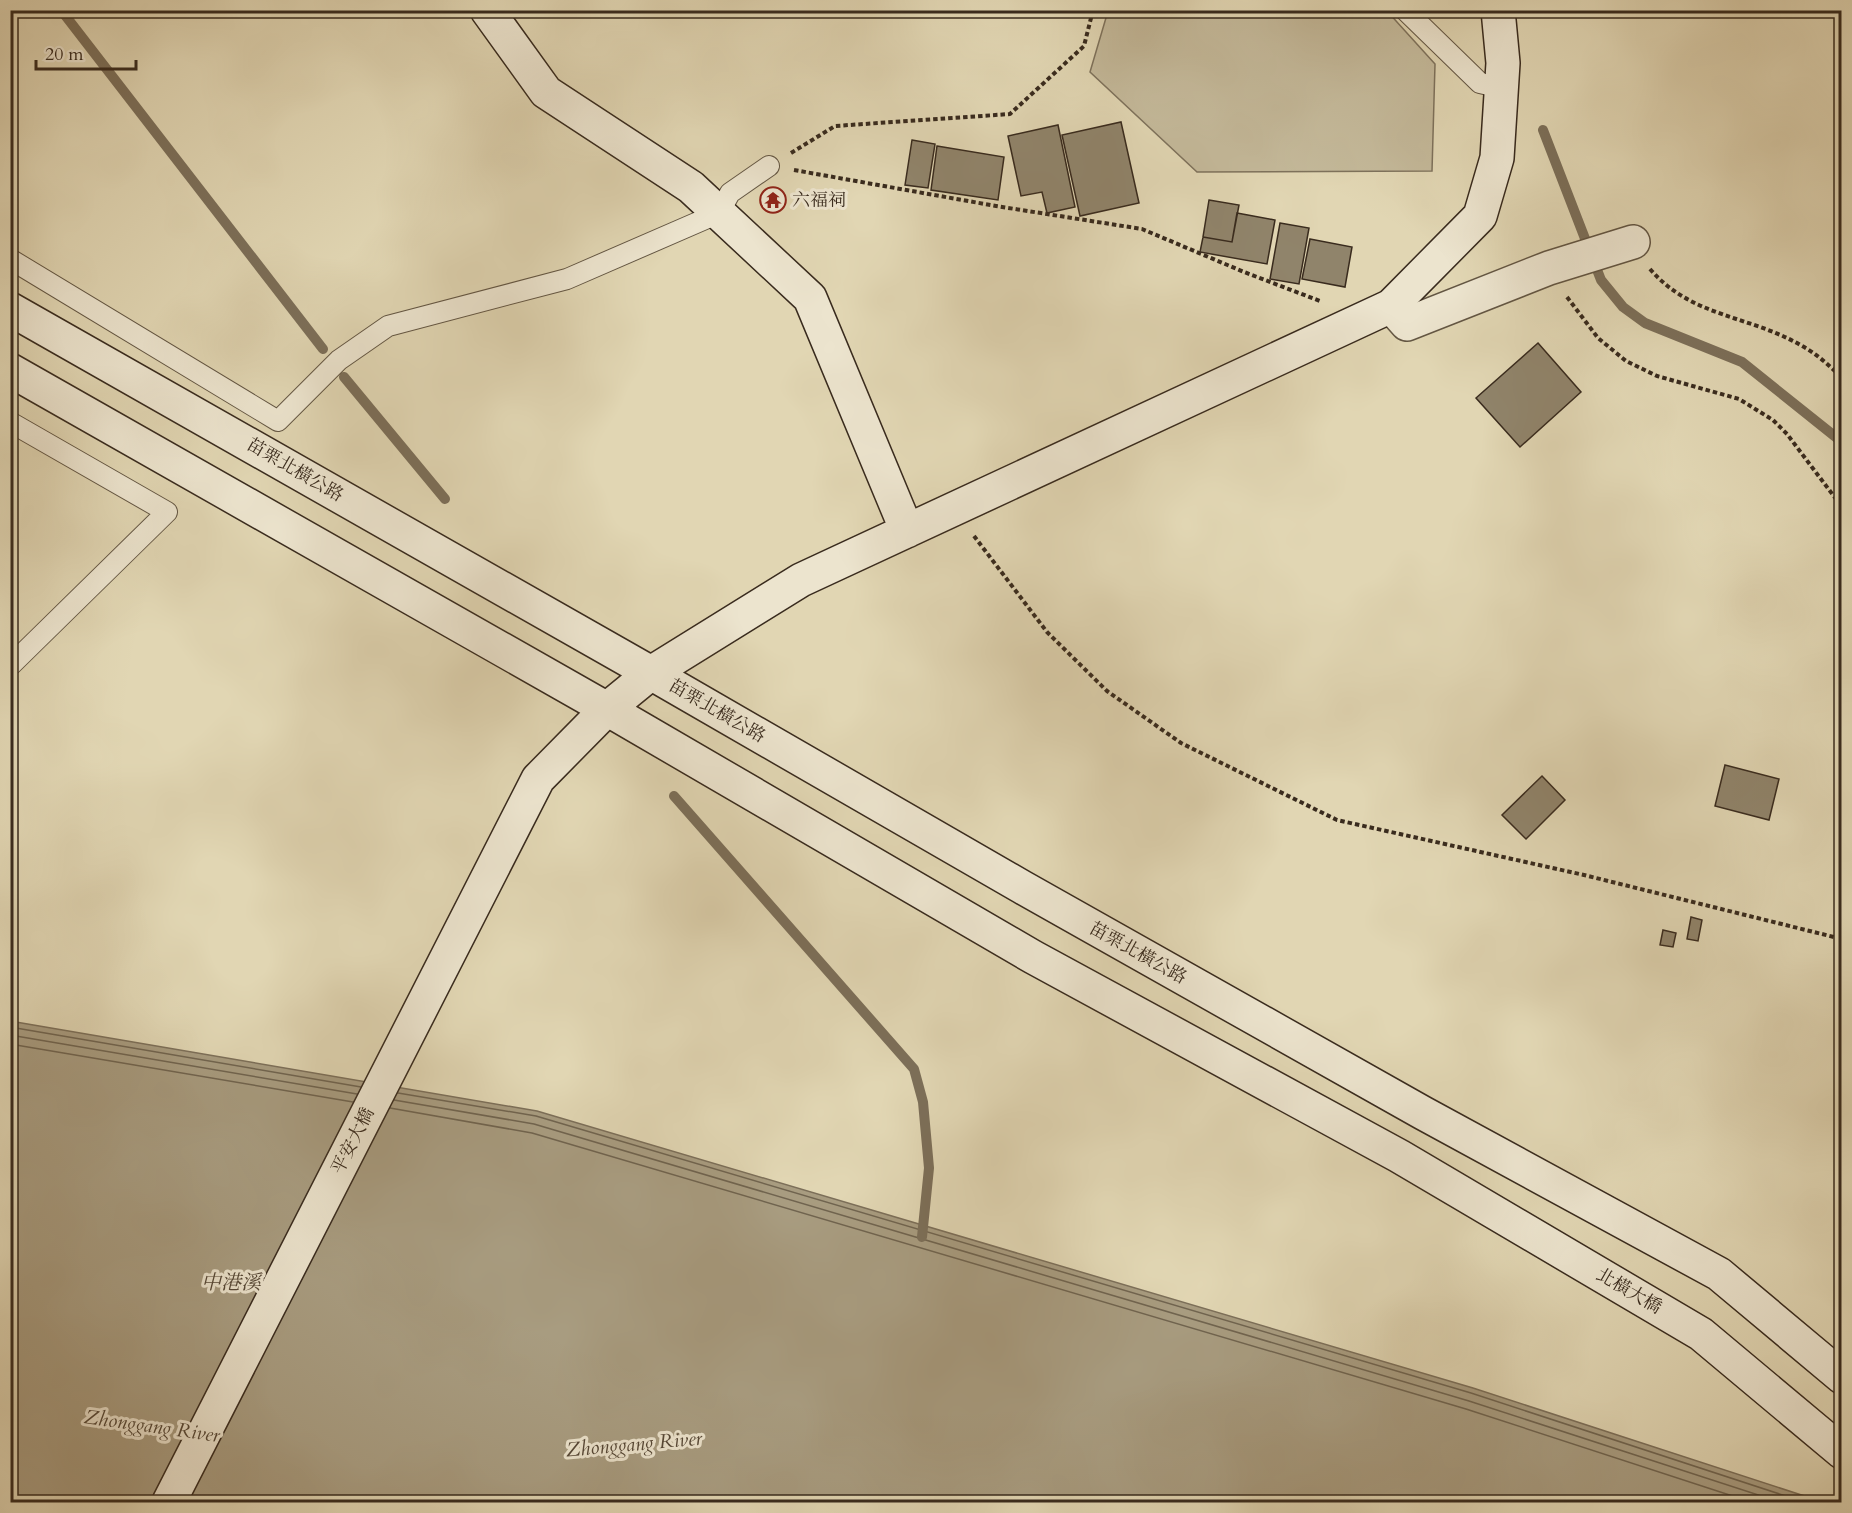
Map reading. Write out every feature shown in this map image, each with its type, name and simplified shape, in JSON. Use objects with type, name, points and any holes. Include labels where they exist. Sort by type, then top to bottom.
[{"type":"main road","points":[[487,10],[546,92],[691,187],[810,298],[907,531]]},
{"type":"main road","points":[[1498,10],[1503,63],[1497,158],[1480,216],[1378,312],[1407,324],[1557,266],[1622,246]]},
{"type":"main road","name":"苗栗北橫公路","points":[[10,309],[651,673],[1032,893],[1423,1113],[1719,1274],[1842,1377]]},
{"type":"main road","name":"平安大橋","points":[[169,1503],[538,779],[607,709],[651,673],[801,580],[1378,312]]},
{"type":"main road","points":[[10,370],[607,709]]},
{"type":"main road","name":"北橫大橋","points":[[607,709],[1033,957],[1399,1156],[1701,1334],[1842,1452]]},
{"type":"lane","points":[[1405,10],[1480,82],[1502,88]]},
{"type":"lane","points":[[10,259],[278,422],[339,360],[388,326],[567,279],[719,213],[730,193],[770,166]]},
{"type":"lane","points":[[10,422],[167,512],[10,666]]},
{"type":"path","points":[[770,166],[835,126],[1010,114],[1084,46],[1093,10]]},
{"type":"path","points":[[770,166],[1142,229],[1244,272],[1378,312]]},
{"type":"path","points":[[1622,246],[1645,263],[1660,281],[1680,297],[1702,308],[1802,345],[1822,359],[1842,378]]},
{"type":"path","points":[[1557,266],[1576,311],[1598,338],[1626,361],[1657,376],[1739,399],[1773,420],[1787,434],[1842,507]]},
{"type":"path","points":[[952,510],[1000,568],[1047,632],[1107,691],[1181,743],[1337,820],[1584,875],[1842,939]]},
{"type":"shaded area","points":[[1108,11],[1387,11],[1435,64],[1432,171],[1197,172],[1090,72]]},
{"type":"water","name":"中港溪","points":[[10,1021],[537,1111],[1473,1388],[1823,1502],[11,1502]]},
{"type":"building","points":[[1121,122],[1139,203],[1080,216],[1062,135]]},
{"type":"building","points":[[1058,125],[1075,207],[1047,213],[1042,192],[1021,196],[1008,136]]},
{"type":"building","points":[[912,140],[935,144],[928,188],[905,185]]},
{"type":"building","points":[[937,146],[1004,157],[998,200],[931,190]]},
{"type":"building","points":[[1209,200],[1239,205],[1232,242],[1203,237]]},
{"type":"building","points":[[1237,213],[1275,220],[1267,264],[1200,252],[1203,237],[1232,242]]},
{"type":"building","points":[[1280,223],[1309,228],[1299,284],[1270,279]]},
{"type":"building","points":[[1310,239],[1352,247],[1345,287],[1302,279]]},
{"type":"building","points":[[1538,343],[1581,392],[1520,447],[1476,398]]},
{"type":"building","points":[[1725,765],[1779,779],[1769,820],[1715,806]]},
{"type":"building","points":[[1542,776],[1565,800],[1526,839],[1502,815]]},
{"type":"building","points":[[1691,917],[1702,920],[1698,941],[1687,939]]},
{"type":"building","points":[[1663,930],[1676,933],[1673,947],[1660,945]]},
{"type":"waterway","points":[[61,10],[323,349]]},
{"type":"waterway","points":[[1543,130],[1601,280],[1623,307],[1645,323],[1742,362],[1842,442]]},
{"type":"waterway","points":[[344,377],[445,499]]},
{"type":"waterway","points":[[674,796],[914,1069],[923,1102],[929,1168],[922,1237]]},
{"type":"place","name":"六福祠","points":[[773,200]]},
{"type":"water label","name":"Zhonggang River","points":[[152,1426]]},
{"type":"water label","name":"Zhonggang River","points":[[634,1444]]}]
